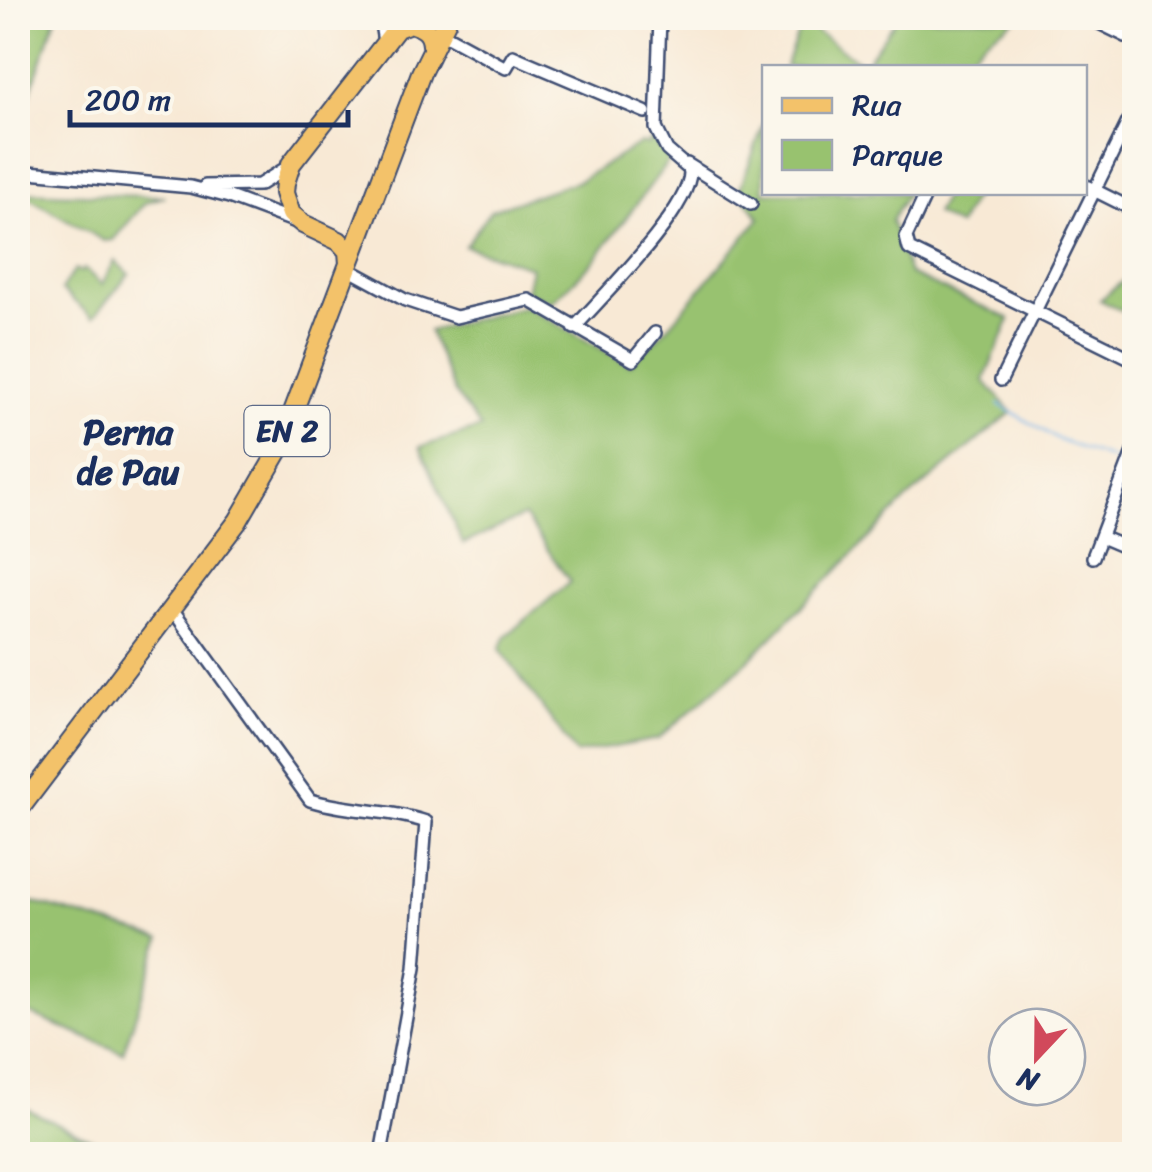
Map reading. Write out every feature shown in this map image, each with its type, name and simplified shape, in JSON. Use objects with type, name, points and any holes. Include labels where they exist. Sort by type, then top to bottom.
[{"type":"main road","points":[[349,267],[348,252],[338,241],[303,224],[292,214],[284,193],[292,164],[396,28],[406,22],[434,23],[442,28]]},
{"type":"main road","name":"EN 2","points":[[18,811],[238,521],[278,452],[442,28]]},
{"type":"main road","points":[[338,241],[361,234]]},
{"type":"street","points":[[380,18],[384,43]]},
{"type":"street","points":[[660,18],[656,128],[667,150],[751,204]]},
{"type":"street","points":[[1089,18],[1134,40]]},
{"type":"street","points":[[442,28],[506,68],[513,56],[645,112]]},
{"type":"street","points":[[1134,110],[1090,188],[1134,210]]},
{"type":"street","points":[[574,328],[630,267],[686,194],[690,170],[683,162]]},
{"type":"street","points":[[18,171],[191,187],[259,185],[292,164]]},
{"type":"street","points":[[191,187],[229,196],[303,224]]},
{"type":"street","points":[[926,195],[906,236],[908,248],[1134,360]]},
{"type":"street","points":[[1001,380],[1087,195]]},
{"type":"street","points":[[349,267],[367,282],[434,312],[456,317],[528,300],[633,360],[655,333]]},
{"type":"street","points":[[1094,556],[1133,451]]},
{"type":"street","points":[[1100,538],[1134,551]]},
{"type":"street","points":[[172,609],[310,800],[426,822],[415,968],[382,1154]]},
{"type":"green space","points":[[18,18],[56,18],[18,128]]},
{"type":"green space","points":[[797,18],[817,18],[811,28],[864,65],[786,65],[802,22]]},
{"type":"green space","points":[[897,18],[1017,18],[984,41],[962,65],[864,65]]},
{"type":"green space","points":[[762,128],[762,195],[906,195],[891,221],[909,274],[1010,319],[984,380],[1012,412],[907,499],[750,659],[658,739],[576,754],[500,649],[506,636],[570,582],[524,516],[463,544],[420,447],[481,428],[455,393],[429,331],[525,306],[630,365],[671,324],[760,218],[739,191]]},
{"type":"green space","points":[[651,139],[670,159],[594,261],[552,302],[526,292],[531,267],[465,246],[491,210],[578,181],[641,143],[648,145]]},
{"type":"green space","points":[[19,192],[165,196],[145,203],[113,240],[104,241]]},
{"type":"green space","points":[[945,195],[975,195],[958,226],[935,214]]},
{"type":"green space","points":[[115,261],[129,274],[93,318],[61,290],[75,269],[84,269],[102,284]]},
{"type":"green space","points":[[1134,272],[1134,317],[1100,300]]},
{"type":"green space","points":[[18,898],[161,939],[123,1053],[18,1009]]},
{"type":"green space","points":[[18,1105],[123,1154],[18,1154]]},
{"type":"waterway","points":[[998,404],[1061,441],[1123,463]]},
{"type":"district","name":"Perna de Pau","points":[[128,452]]}]
